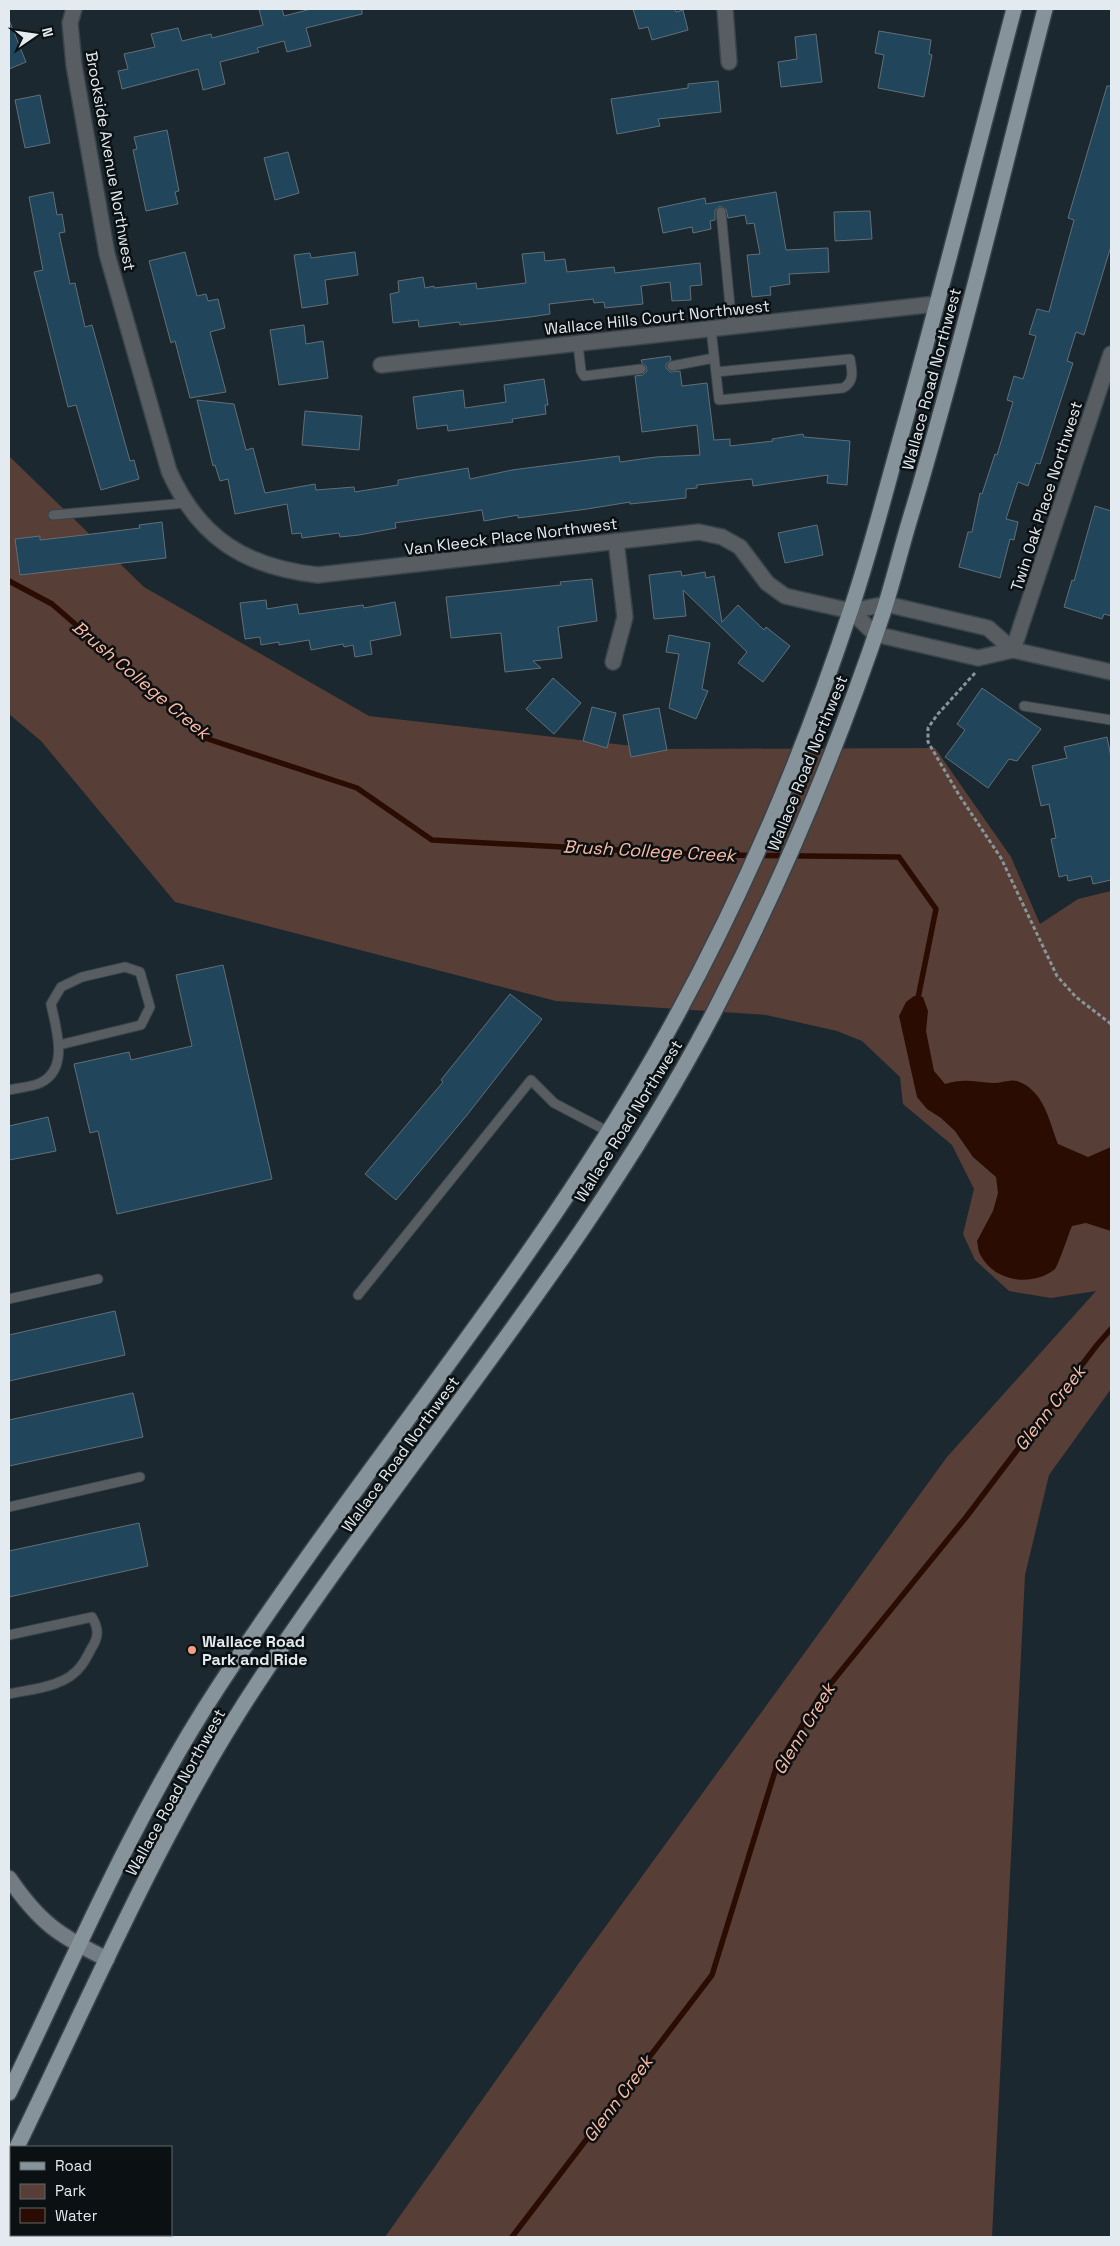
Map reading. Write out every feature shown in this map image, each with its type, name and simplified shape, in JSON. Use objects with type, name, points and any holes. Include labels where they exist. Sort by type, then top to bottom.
[{"type":"main road","name":"Wallace Road Northwest","points":[[9,2093],[79,1945],[166,1773],[215,1692],[288,1582],[520,1266],[609,1132],[659,1048],[720,932],[776,810],[851,611],[936,304],[1014,9]]},
{"type":"main road","name":"Wallace Road Northwest","points":[[16,2146],[106,1959],[176,1821],[214,1752],[260,1679],[567,1252],[673,1087],[718,1006],[776,887],[831,755],[886,604],[973,292],[1045,9]]},
{"type":"street","name":"Brookside Avenue Northwest","points":[[74,9],[70,23],[74,65],[107,254],[169,471],[182,497]]},
{"type":"street","points":[[725,9],[729,62]]},
{"type":"street","name":"Wallace Hills Court Northwest","points":[[381,365],[936,304]]},
{"type":"street","name":"Twin Oak Place Northwest","points":[[1013,650],[1111,354]]},
{"type":"street","name":"Van Kleeck Place Northwest","points":[[182,497],[201,523],[226,546],[256,561],[289,572],[318,575],[699,532],[722,537],[740,547],[767,583],[785,596],[851,611]]},
{"type":"street","points":[[613,662],[625,617],[616,542]]},
{"type":"street","points":[[851,611],[886,604],[988,628],[1013,650]]},
{"type":"street","points":[[851,611],[875,634],[978,658],[1013,650],[1111,672]]},
{"type":"street","points":[[9,1878],[34,1912],[56,1932],[106,1959]]},
{"type":"lane","points":[[721,212],[732,327]]},
{"type":"lane","points":[[710,329],[719,400],[842,388],[848,386],[853,375],[850,359],[716,372]]},
{"type":"lane","points":[[578,344],[581,371],[584,376],[641,369]]},
{"type":"lane","points":[[672,366],[714,358]]},
{"type":"lane","points":[[54,515],[182,497]]},
{"type":"lane","points":[[1024,706],[1111,720]]},
{"type":"lane","points":[[9,1090],[41,1083],[56,1069],[60,1045],[51,1004],[61,987],[82,978],[125,967],[140,972],[150,1007],[141,1025],[60,1045]]},
{"type":"lane","points":[[358,1295],[531,1080],[554,1103],[609,1132]]},
{"type":"lane","points":[[9,1299],[98,1280]]},
{"type":"lane","points":[[9,1507],[140,1476]]},
{"type":"lane","points":[[9,1635],[92,1617],[98,1627],[97,1639],[81,1667],[68,1678],[9,1694]]},
{"type":"path","points":[[978,658],[975,673],[937,715],[928,728],[928,742],[954,787],[1001,858],[1057,976],[1076,997],[1111,1024]]},
{"type":"green space","points":[[9,456],[144,587],[369,716],[659,749],[935,748],[1011,857],[1040,924],[1078,899],[1111,891],[1111,1389],[1049,1475],[1025,1575],[992,2237],[385,2237],[579,1963],[947,1457],[1096,1291],[1051,1298],[1009,1291],[975,1260],[963,1234],[974,1189],[952,1145],[903,1104],[900,1077],[862,1041],[837,1031],[766,1015],[556,1001],[175,902],[41,741],[9,714]]},
{"type":"water","points":[[914,996],[923,997],[928,1011],[926,1031],[934,1071],[945,1084],[964,1081],[994,1083],[1011,1080],[1017,1081],[1034,1091],[1044,1107],[1058,1144],[1088,1157],[1111,1147],[1111,1231],[1086,1223],[1072,1226],[1055,1269],[1046,1275],[1026,1280],[1005,1276],[995,1272],[987,1265],[980,1254],[977,1241],[993,1211],[998,1193],[996,1177],[973,1157],[955,1131],[941,1118],[927,1109],[917,1097],[899,1016],[906,1002]]},
{"type":"building","points":[[259,9],[282,9],[284,16],[311,9],[362,9],[362,14],[306,28],[311,46],[287,52],[284,41],[257,48],[259,52],[220,62],[225,84],[203,90],[198,69],[122,89],[118,71],[128,69],[124,54],[155,47],[151,34],[178,28],[182,41],[211,34],[212,38],[263,25]]},
{"type":"building","points":[[633,9],[675,9],[676,12],[683,10],[688,30],[652,40],[648,27],[639,29]]},
{"type":"building","points":[[9,20],[26,62],[9,69]]},
{"type":"building","points":[[879,31],[931,40],[929,54],[932,55],[924,97],[878,88],[884,55],[875,53]]},
{"type":"building","points":[[816,34],[822,82],[781,87],[778,62],[797,59],[795,37]]},
{"type":"building","points":[[718,81],[721,112],[658,119],[660,126],[617,134],[611,99],[688,88],[688,84]]},
{"type":"building","points":[[1107,86],[1111,86],[1111,246],[1084,335],[1076,332],[1067,361],[1073,363],[1040,464],[1036,463],[1028,486],[1018,482],[1006,519],[1018,522],[1014,540],[1010,539],[1000,578],[959,567],[968,532],[972,532],[980,493],[982,494],[995,454],[997,455],[1013,402],[1007,400],[1014,376],[1023,379],[1036,336],[1029,334],[1037,309],[1049,312],[1074,220],[1068,218]]},
{"type":"building","points":[[40,95],[50,143],[25,148],[15,100]]},
{"type":"building","points":[[167,130],[179,191],[175,192],[178,204],[146,211],[133,150],[137,149],[134,137]]},
{"type":"building","points":[[288,152],[299,193],[275,200],[264,158]]},
{"type":"building","points":[[53,192],[57,215],[62,214],[65,232],[59,233],[70,284],[75,283],[85,327],[92,325],[130,461],[134,460],[139,479],[101,490],[76,405],[68,407],[34,272],[43,270],[29,197]]},
{"type":"building","points":[[776,192],[786,250],[828,248],[829,272],[789,274],[790,284],[770,287],[771,295],[752,297],[747,255],[760,254],[754,223],[747,224],[745,215],[728,218],[726,209],[720,206],[715,210],[715,220],[710,221],[711,229],[693,233],[692,227],[663,233],[658,208],[705,198],[706,204]]},
{"type":"building","points":[[870,211],[872,239],[835,241],[834,212]]},
{"type":"building","points":[[185,252],[197,296],[206,294],[208,301],[218,299],[225,328],[210,332],[226,392],[190,398],[175,341],[171,343],[149,261]]},
{"type":"building","points":[[355,252],[358,275],[325,280],[328,304],[302,308],[294,255],[310,253],[311,258]]},
{"type":"building","points":[[544,252],[545,261],[565,259],[567,272],[614,267],[615,273],[700,263],[702,285],[690,286],[691,300],[672,301],[670,282],[641,286],[643,304],[605,308],[604,302],[594,303],[593,299],[549,304],[550,314],[530,317],[460,325],[459,322],[419,327],[418,320],[393,323],[390,294],[399,292],[398,281],[423,277],[425,288],[476,283],[477,289],[526,283],[522,254]]},
{"type":"building","points":[[304,325],[306,344],[323,341],[328,378],[279,385],[270,330]]},
{"type":"building","points":[[670,356],[671,360],[666,364],[666,368],[670,372],[680,371],[682,386],[707,383],[714,440],[730,439],[730,446],[773,441],[772,439],[803,434],[804,437],[850,441],[847,485],[827,483],[828,475],[753,486],[752,479],[697,485],[697,488],[686,489],[686,498],[630,504],[630,502],[518,518],[518,515],[484,521],[482,510],[395,523],[396,528],[359,535],[340,537],[339,533],[302,538],[301,533],[292,534],[287,504],[235,514],[228,479],[220,481],[215,465],[213,466],[197,400],[234,404],[246,450],[253,448],[265,493],[315,484],[316,490],[354,487],[355,492],[398,485],[398,480],[468,468],[470,479],[512,470],[619,456],[620,462],[656,457],[700,455],[697,425],[642,432],[635,376],[643,375],[647,371],[646,366],[641,360]]},
{"type":"building","points":[[544,379],[548,405],[545,405],[546,414],[512,419],[513,422],[448,431],[447,425],[417,429],[413,397],[463,390],[465,408],[506,402],[504,385]]},
{"type":"building","points":[[305,411],[362,416],[359,450],[302,445]]},
{"type":"building","points":[[1095,506],[1111,511],[1111,616],[1104,614],[1102,619],[1064,607],[1072,580],[1074,581]]},
{"type":"building","points":[[162,522],[166,558],[20,575],[15,539],[40,536],[40,540],[84,535],[140,528],[139,525]]},
{"type":"building","points":[[817,525],[823,555],[785,563],[778,533]]},
{"type":"building","points":[[681,571],[682,576],[705,572],[706,578],[714,576],[722,622],[738,605],[764,630],[766,627],[790,646],[763,682],[738,663],[747,652],[683,590],[686,616],[654,619],[649,575]]},
{"type":"building","points":[[592,579],[597,621],[558,627],[562,658],[533,661],[541,668],[505,672],[501,633],[451,638],[446,597],[561,585],[560,582]]},
{"type":"building","points":[[266,600],[267,609],[297,604],[299,614],[363,605],[364,608],[395,602],[401,635],[370,641],[372,654],[355,657],[353,645],[344,647],[343,644],[311,650],[309,640],[279,645],[279,642],[261,645],[260,637],[245,639],[240,603]]},
{"type":"building","points":[[669,635],[710,643],[702,689],[708,691],[696,719],[669,708],[679,654],[666,652]]},
{"type":"building","points":[[553,678],[581,703],[554,734],[526,709]]},
{"type":"building","points":[[982,688],[1041,729],[1017,761],[1009,759],[988,788],[945,757],[965,730],[957,724]]},
{"type":"building","points":[[592,707],[616,713],[607,748],[583,741]]},
{"type":"building","points":[[659,708],[667,750],[631,757],[623,715]]},
{"type":"building","points":[[1107,737],[1111,757],[1111,880],[1093,884],[1091,876],[1068,881],[1067,875],[1059,877],[1051,839],[1056,838],[1049,804],[1041,806],[1032,766],[1067,758],[1064,747]]},
{"type":"building","points":[[223,965],[272,1179],[117,1214],[98,1131],[90,1133],[74,1064],[129,1052],[131,1060],[192,1046],[176,975]]},
{"type":"building","points":[[510,994],[542,1019],[467,1115],[396,1200],[365,1174],[443,1082],[441,1080]]},
{"type":"building","points":[[48,1117],[56,1151],[9,1160],[9,1126]]},
{"type":"building","points":[[115,1311],[125,1355],[9,1381],[9,1335]]},
{"type":"building","points":[[133,1393],[143,1437],[9,1466],[9,1420]]},
{"type":"building","points":[[139,1523],[148,1566],[9,1597],[9,1551]]},
{"type":"waterway","name":"Brush College Creek","points":[[9,581],[52,604],[208,739],[357,788],[432,840],[710,855],[899,857],[936,909],[917,1003]]},
{"type":"waterway","name":"Glenn Creek","points":[[512,2237],[712,1975],[776,1768],[819,1698],[967,1516],[1111,1329]]},
{"type":"place","name":"Wallace Road Park and Ride","points":[[192,1650]]}]
